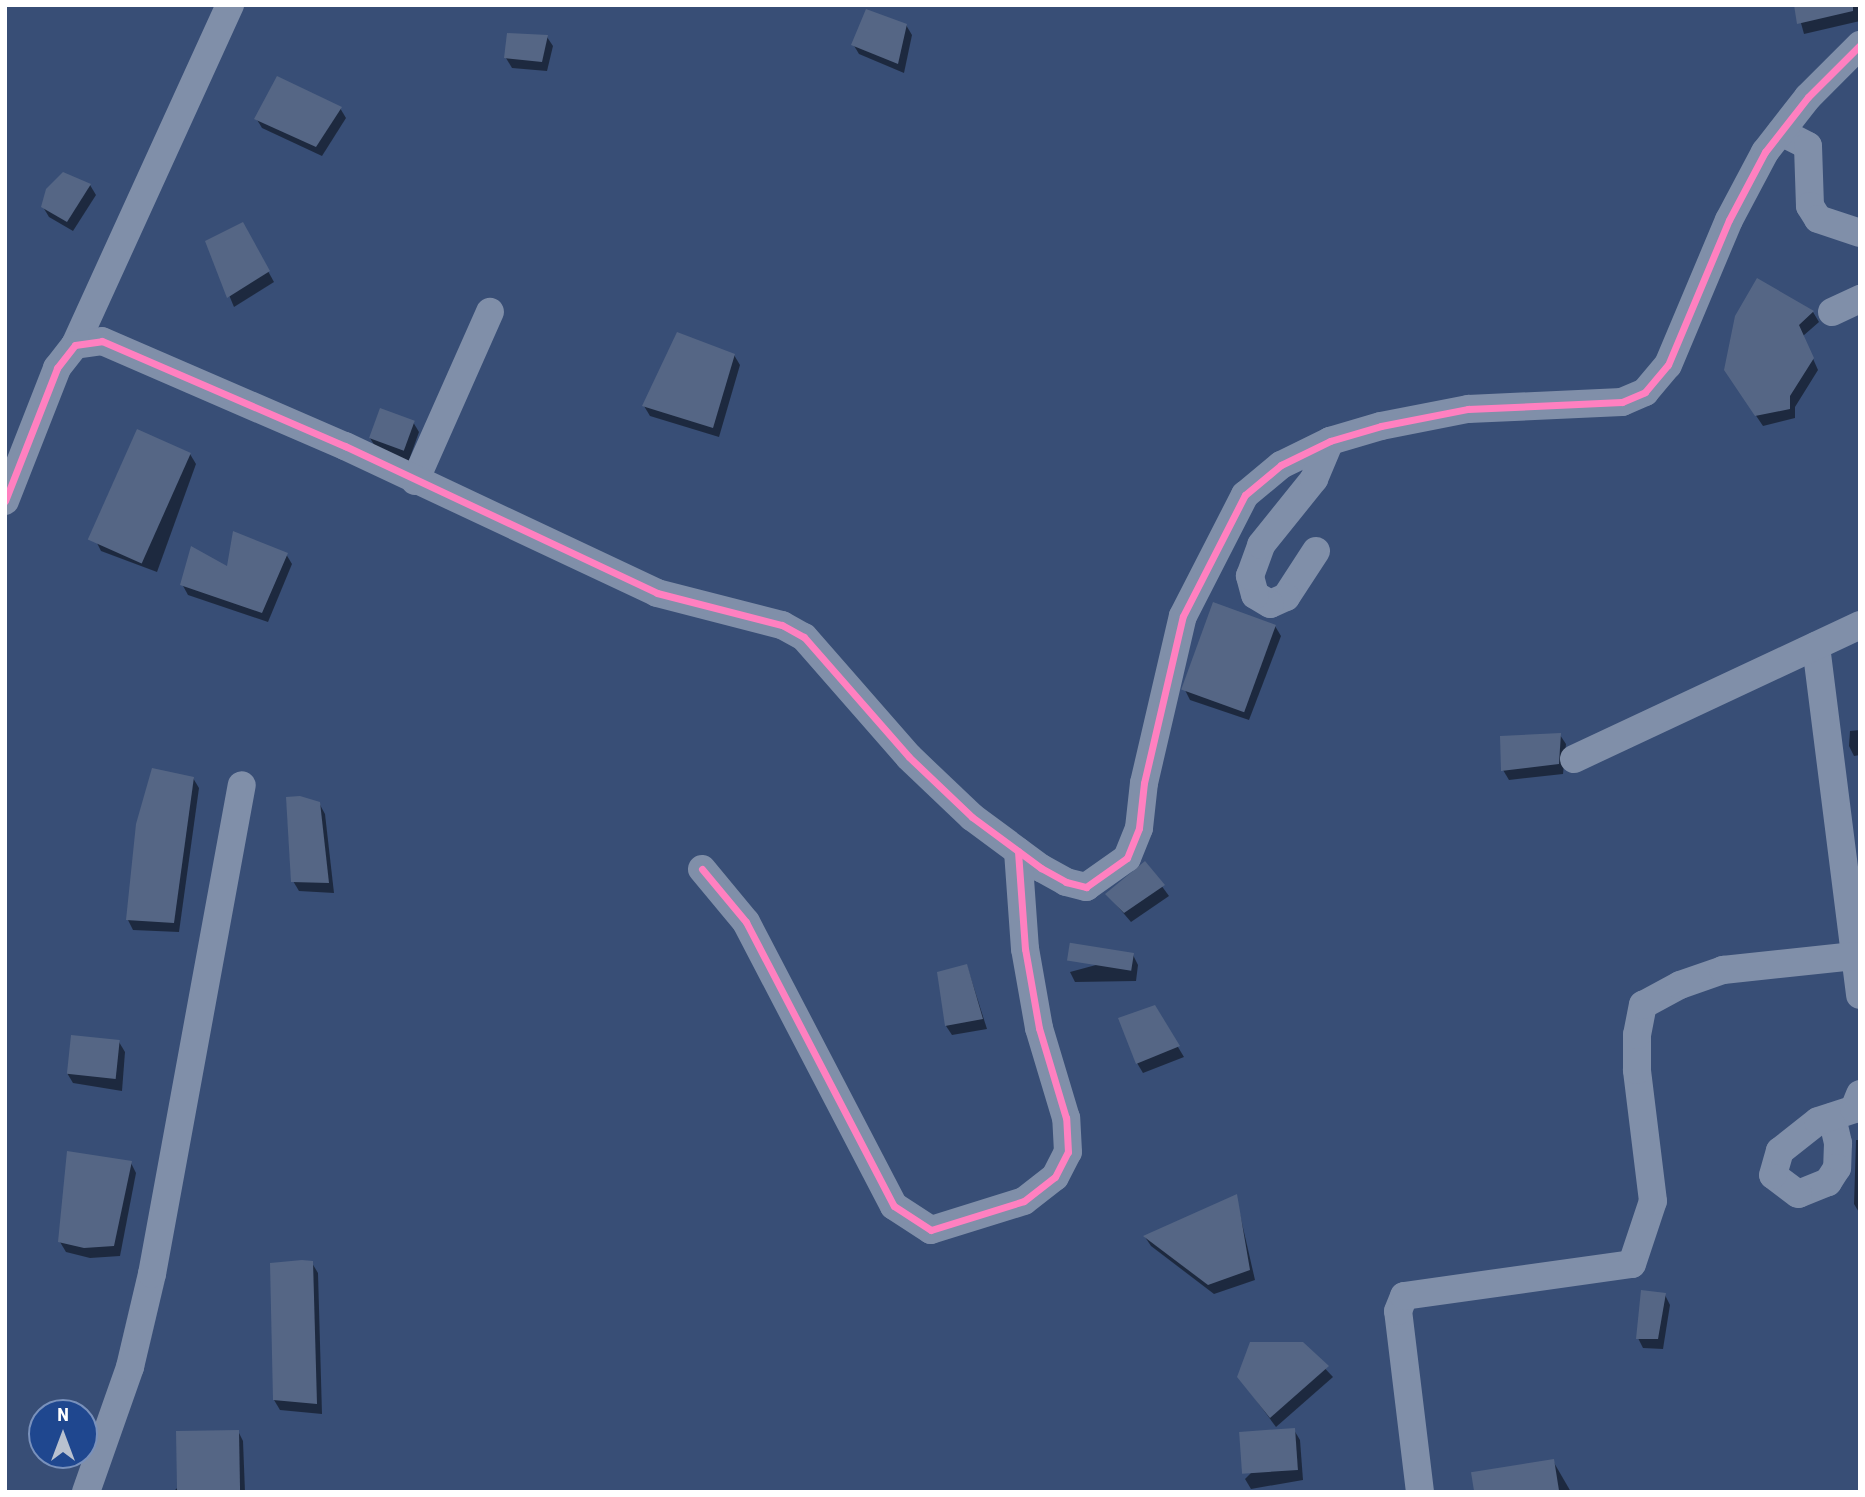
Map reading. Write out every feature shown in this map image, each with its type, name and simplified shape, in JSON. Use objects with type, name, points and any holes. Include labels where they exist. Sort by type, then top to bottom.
[{"type":"street","points":[[5,500],[57,368],[75,345],[230,5]]},
{"type":"street","points":[[75,345],[102,341],[657,593],[720,611],[759,616],[804,637],[909,757],[972,817],[1066,882],[1086,887],[1127,858],[1139,828],[1144,783],[1183,616],[1220,538],[1245,495],[1282,465],[1330,440],[1468,409],[1622,402],[1645,392],[1668,365],[1729,220],[1781,132],[1860,45]]},
{"type":"street","points":[[1781,132],[1808,146],[1810,206],[1818,219],[1860,233]]},
{"type":"street","points":[[1832,312],[1860,299]]},
{"type":"street","points":[[415,481],[490,313]]},
{"type":"street","points":[[1316,551],[1286,597],[1270,604],[1255,595],[1250,576],[1261,545],[1314,479],[1330,440]]},
{"type":"street","points":[[1574,759],[1860,625]]},
{"type":"street","points":[[1816,646],[1860,995]]},
{"type":"street","points":[[86,1492],[130,1367],[152,1274],[242,785]]},
{"type":"street","points":[[702,869],[746,922],[894,1206],[931,1230],[1024,1201],[1055,1177],[1068,1152],[1066,1118],[1039,1028],[1025,949],[1018,851]]},
{"type":"street","points":[[1420,1492],[1398,1311],[1404,1296],[1632,1264],[1653,1201],[1637,1070],[1637,1035],[1643,1005],[1680,985],[1723,970],[1854,956]]},
{"type":"street","points":[[1832,1117],[1854,1110],[1860,1094]]},
{"type":"building","points":[[1794,5],[1853,5],[1853,11],[1797,24]]},
{"type":"building","points":[[866,9],[907,24],[898,64],[851,45]]},
{"type":"building","points":[[507,33],[548,35],[542,62],[504,58]]},
{"type":"building","points":[[277,76],[342,107],[316,147],[254,119]]},
{"type":"building","points":[[63,172],[91,184],[67,222],[41,207],[46,189]]},
{"type":"building","points":[[243,222],[270,271],[227,298],[205,241]]},
{"type":"building","points":[[1757,278],[1814,311],[1799,325],[1814,358],[1790,396],[1790,409],[1755,416],[1724,370],[1735,316]]},
{"type":"building","points":[[677,332],[735,354],[713,428],[642,406]]},
{"type":"building","points":[[380,408],[415,421],[404,451],[369,438]]},
{"type":"building","points":[[137,429],[191,453],[142,564],[88,540]]},
{"type":"building","points":[[233,531],[288,553],[262,613],[180,585],[191,546],[227,566]]},
{"type":"building","points":[[1213,602],[1276,625],[1244,712],[1181,689]]},
{"type":"building","points":[[1561,733],[1559,764],[1501,771],[1500,736]]},
{"type":"building","points":[[152,768],[194,777],[174,923],[126,920],[136,824]]},
{"type":"building","points":[[300,796],[320,802],[329,883],[291,882],[286,797]]},
{"type":"building","points":[[1145,861],[1165,885],[1124,913],[1105,894]]},
{"type":"building","points":[[1070,943],[1134,953],[1131,971],[1067,961]]},
{"type":"building","points":[[967,964],[983,1019],[945,1026],[937,972]]},
{"type":"building","points":[[1155,1005],[1180,1046],[1136,1064],[1118,1018]]},
{"type":"building","points":[[71,1035],[120,1040],[116,1079],[67,1074]]},
{"type":"building","points":[[67,1151],[132,1161],[114,1246],[84,1248],[58,1242]]},
{"type":"building","points":[[1237,1194],[1250,1270],[1208,1285],[1143,1236]]},
{"type":"building","points":[[313,1261],[317,1404],[273,1400],[270,1263]]},
{"type":"building","points":[[1641,1290],[1666,1293],[1658,1339],[1636,1339]]},
{"type":"building","points":[[1250,1342],[1303,1342],[1329,1366],[1270,1418],[1237,1377]]},
{"type":"building","points":[[1295,1428],[1298,1470],[1242,1474],[1239,1432]]},
{"type":"building","points":[[239,1430],[240,1492],[177,1492],[176,1431]]},
{"type":"building","points":[[1554,1459],[1559,1492],[1474,1492],[1471,1472]]},
{"type":"cycle path","points":[[5,501],[57,368],[75,345],[102,341],[345,446],[657,593],[782,625],[804,637],[909,757],[972,817],[1041,868],[1066,882],[1086,887],[1127,858],[1139,828],[1144,783],[1183,616],[1245,495],[1281,465],[1330,441],[1381,426],[1468,409],[1622,402],[1645,392],[1668,365],[1729,220],[1765,152],[1808,97],[1860,45]]},
{"type":"cycle path","points":[[702,869],[746,922],[894,1206],[931,1230],[1024,1201],[1055,1177],[1068,1152],[1066,1118],[1039,1028],[1025,949],[1018,851]]}]
